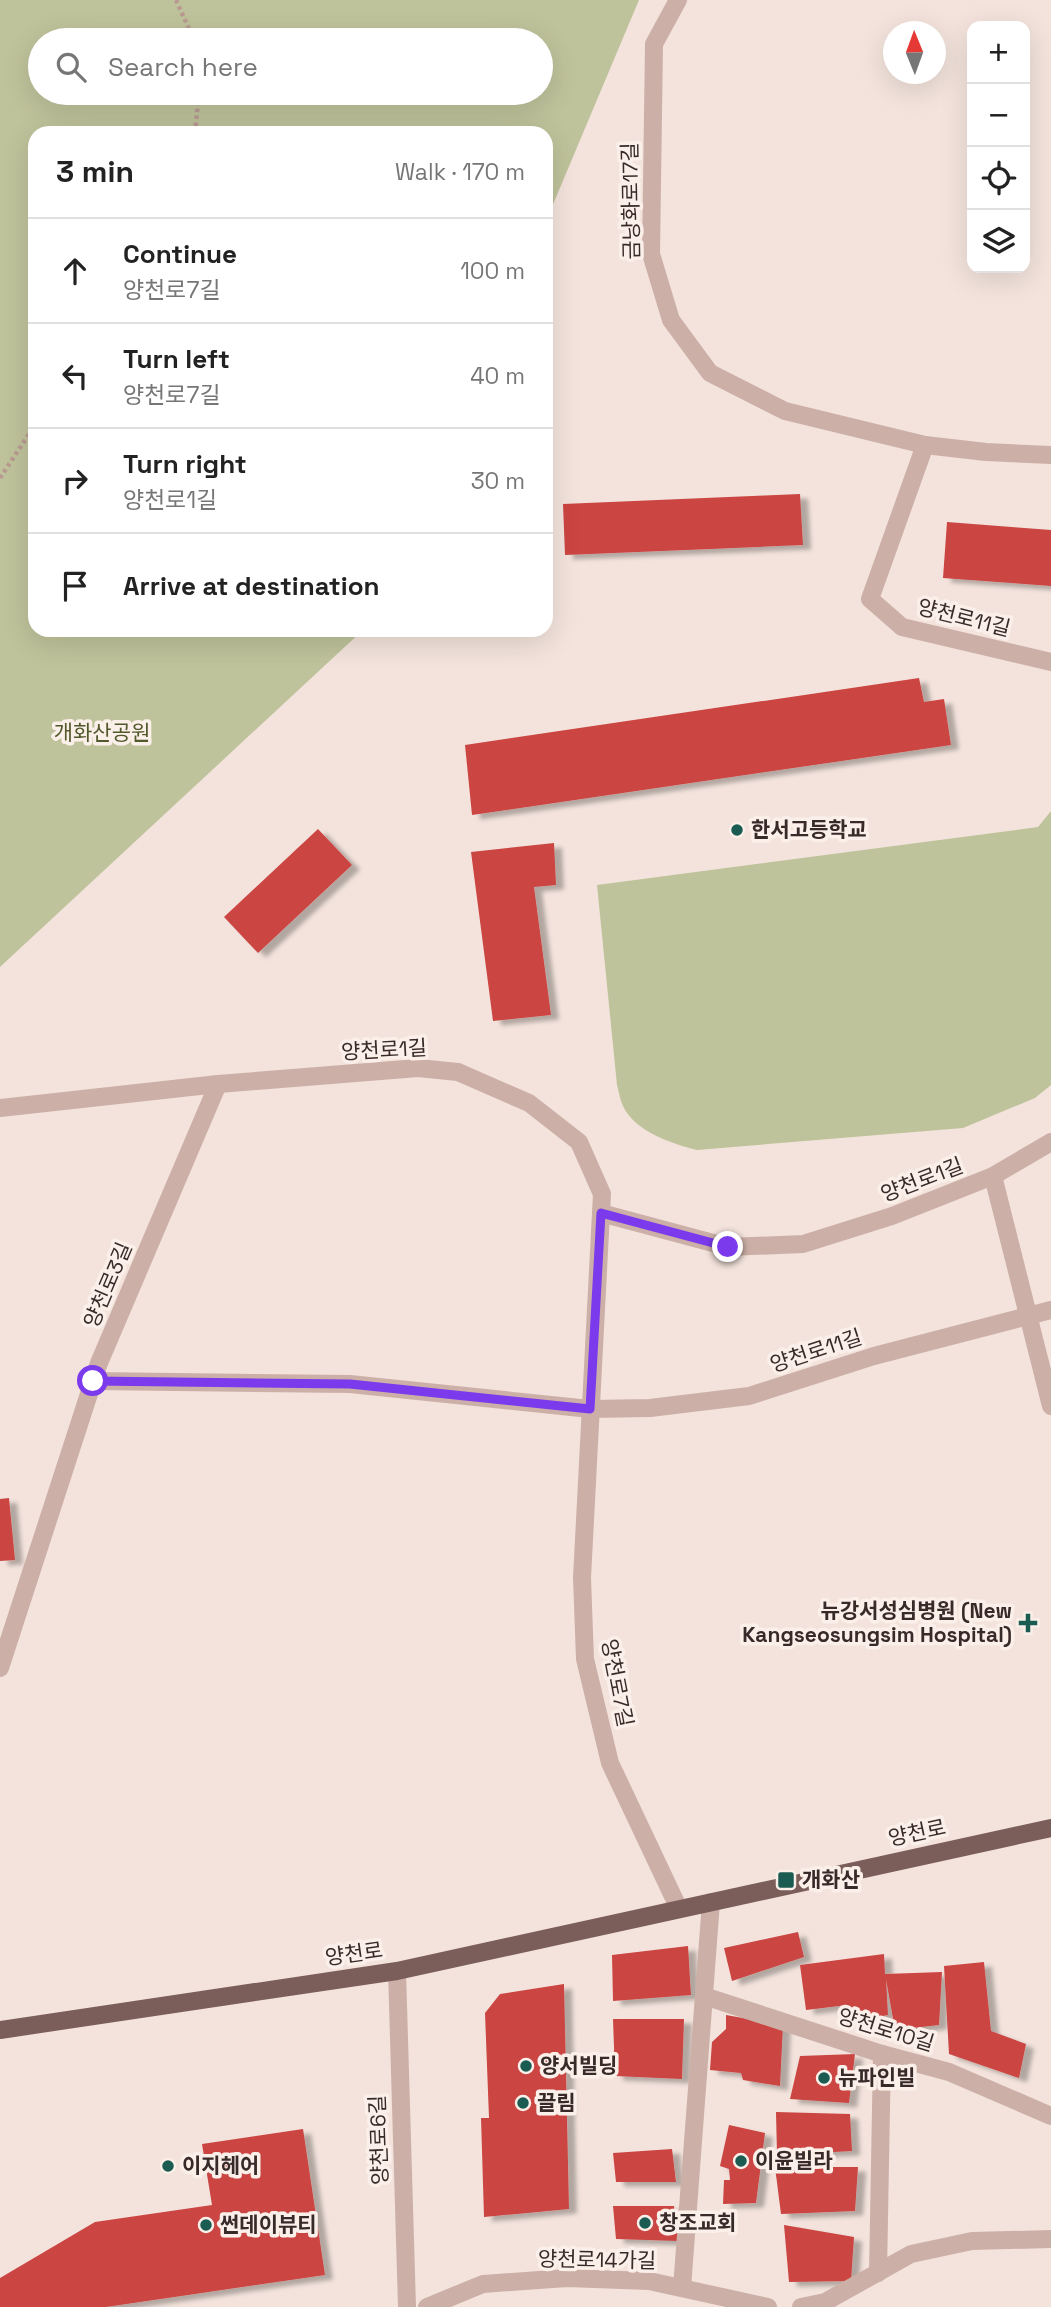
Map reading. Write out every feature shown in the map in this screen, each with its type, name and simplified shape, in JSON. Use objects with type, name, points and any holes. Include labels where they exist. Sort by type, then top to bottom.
[{"type":"main road","name":"양천로","points":[[0,2030],[397,1971],[1051,1828]]},
{"type":"street","name":"금낭화로17길","points":[[678,0],[654,44],[651,254],[671,320],[710,373],[785,411],[925,445],[986,452],[1051,455]]},
{"type":"street","name":"양천로11길","points":[[925,445],[870,599],[902,626],[1051,663]]},
{"type":"street","name":"양천로1길","points":[[0,1108],[218,1084],[418,1068],[458,1072],[529,1103],[579,1142],[602,1194],[601,1213],[728,1247],[803,1244],[892,1216],[993,1176],[1051,1142]]},
{"type":"street","name":"양천로3길","points":[[0,1668],[93,1381],[218,1084]]},
{"type":"street","points":[[993,1176],[1051,1406]]},
{"type":"street","name":"양천로7길","points":[[601,1213],[582,1578],[585,1659],[610,1763],[679,1909]]},
{"type":"street","name":"양천로11길","points":[[590,1409],[650,1408],[749,1396],[874,1356],[1051,1310]]},
{"type":"street","points":[[93,1381],[350,1384],[590,1409]]},
{"type":"street","points":[[682,2288],[711,1902]]},
{"type":"street","name":"양천로6길","points":[[397,1971],[407,2307]]},
{"type":"street","name":"양천로10길","points":[[704,1996],[882,2054],[949,2072],[1051,2116]]},
{"type":"street","points":[[878,2273],[882,2054]]},
{"type":"street","points":[[801,2307],[825,2302],[911,2253],[972,2241],[1051,2239]]},
{"type":"street","name":"양천로14가길","points":[[426,2307],[483,2284],[567,2278],[649,2281],[682,2288],[702,2300],[768,2307]]},
{"type":"path","points":[[176,0],[189,28]]},
{"type":"path","points":[[196,126],[197,105]]},
{"type":"path","points":[[0,478],[28,436]]},
{"type":"green space","name":"개화산공원","points":[[0,0],[639,0],[553,204],[553,126],[28,126],[28,637],[355,637],[0,967]]},
{"type":"green space","points":[[1051,811],[1051,1085],[1035,1098],[963,1128],[697,1150],[645,1130],[629,1115],[622,1104],[617,1085],[597,885],[1038,827]]},
{"type":"building","points":[[800,494],[803,545],[565,555],[563,504]]},
{"type":"building","points":[[947,522],[1051,530],[1051,586],[943,578]]},
{"type":"building","points":[[919,678],[924,702],[944,699],[951,745],[472,815],[465,745]]},
{"type":"building","points":[[318,829],[352,865],[258,953],[224,917]]},
{"type":"building","points":[[554,843],[556,885],[534,887],[551,1015],[493,1021],[471,852]]},
{"type":"building","points":[[9,1498],[15,1560],[0,1561],[0,1499]]},
{"type":"building","points":[[798,1932],[804,1957],[732,1981],[724,1948]]},
{"type":"building","points":[[688,1946],[691,1995],[613,2001],[612,1955]]},
{"type":"building","points":[[884,1954],[885,1974],[942,1972],[939,2025],[895,2030],[886,1979],[888,2015],[852,2021],[847,2005],[806,2010],[800,1965]]},
{"type":"building","points":[[984,1962],[991,2031],[1026,2044],[1019,2078],[949,2054],[944,1966]]},
{"type":"building","name":"양서빌딩","points":[[564,1984],[569,2209],[484,2217],[481,2118],[489,2118],[485,2013],[500,1994]]},
{"type":"building","points":[[726,2015],[783,2025],[780,2086],[743,2080],[741,2073],[710,2070],[712,2042],[726,2029]]},
{"type":"building","points":[[613,2019],[684,2019],[682,2079],[615,2076]]},
{"type":"building","name":"뉴파인빌","points":[[855,2054],[849,2103],[790,2099],[800,2056]]},
{"type":"building","points":[[776,2112],[850,2114],[852,2151],[777,2155]]},
{"type":"building","name":"이윤빌라","points":[[729,2125],[765,2133],[756,2203],[723,2204],[724,2180],[730,2180],[729,2169],[720,2166]]},
{"type":"building","points":[[303,2129],[325,2275],[106,2307],[0,2307],[0,2278],[95,2222],[212,2205],[202,2144]]},
{"type":"building","points":[[672,2149],[676,2182],[616,2182],[613,2153]]},
{"type":"building","points":[[775,2167],[858,2167],[855,2211],[781,2214]]},
{"type":"building","name":"창조교회","points":[[613,2206],[674,2206],[678,2241],[616,2239]]},
{"type":"building","points":[[784,2225],[854,2237],[851,2281],[789,2282]]},
{"type":"place","name":"한서고등학교","points":[[737,830]]},
{"type":"place","name":"뉴강서성심병원 (New Kangseosungsim Hospital)","points":[[1028,1623]]},
{"type":"place","name":"개화산","points":[[786,1880]]},
{"type":"place","name":"양서빌딩","points":[[526,2066]]},
{"type":"place","name":"뉴파인빌","points":[[824,2078]]},
{"type":"place","name":"끌림","points":[[523,2103]]},
{"type":"place","name":"이윤빌라","points":[[741,2161]]},
{"type":"place","name":"이지헤어","points":[[168,2166]]},
{"type":"place","name":"창조교회","points":[[645,2223]]},
{"type":"place","name":"썬데이뷰티","points":[[206,2225]]},
{"type":"route","points":[[93,1381],[350,1384],[590,1409],[601,1213],[728,1247]]}]
